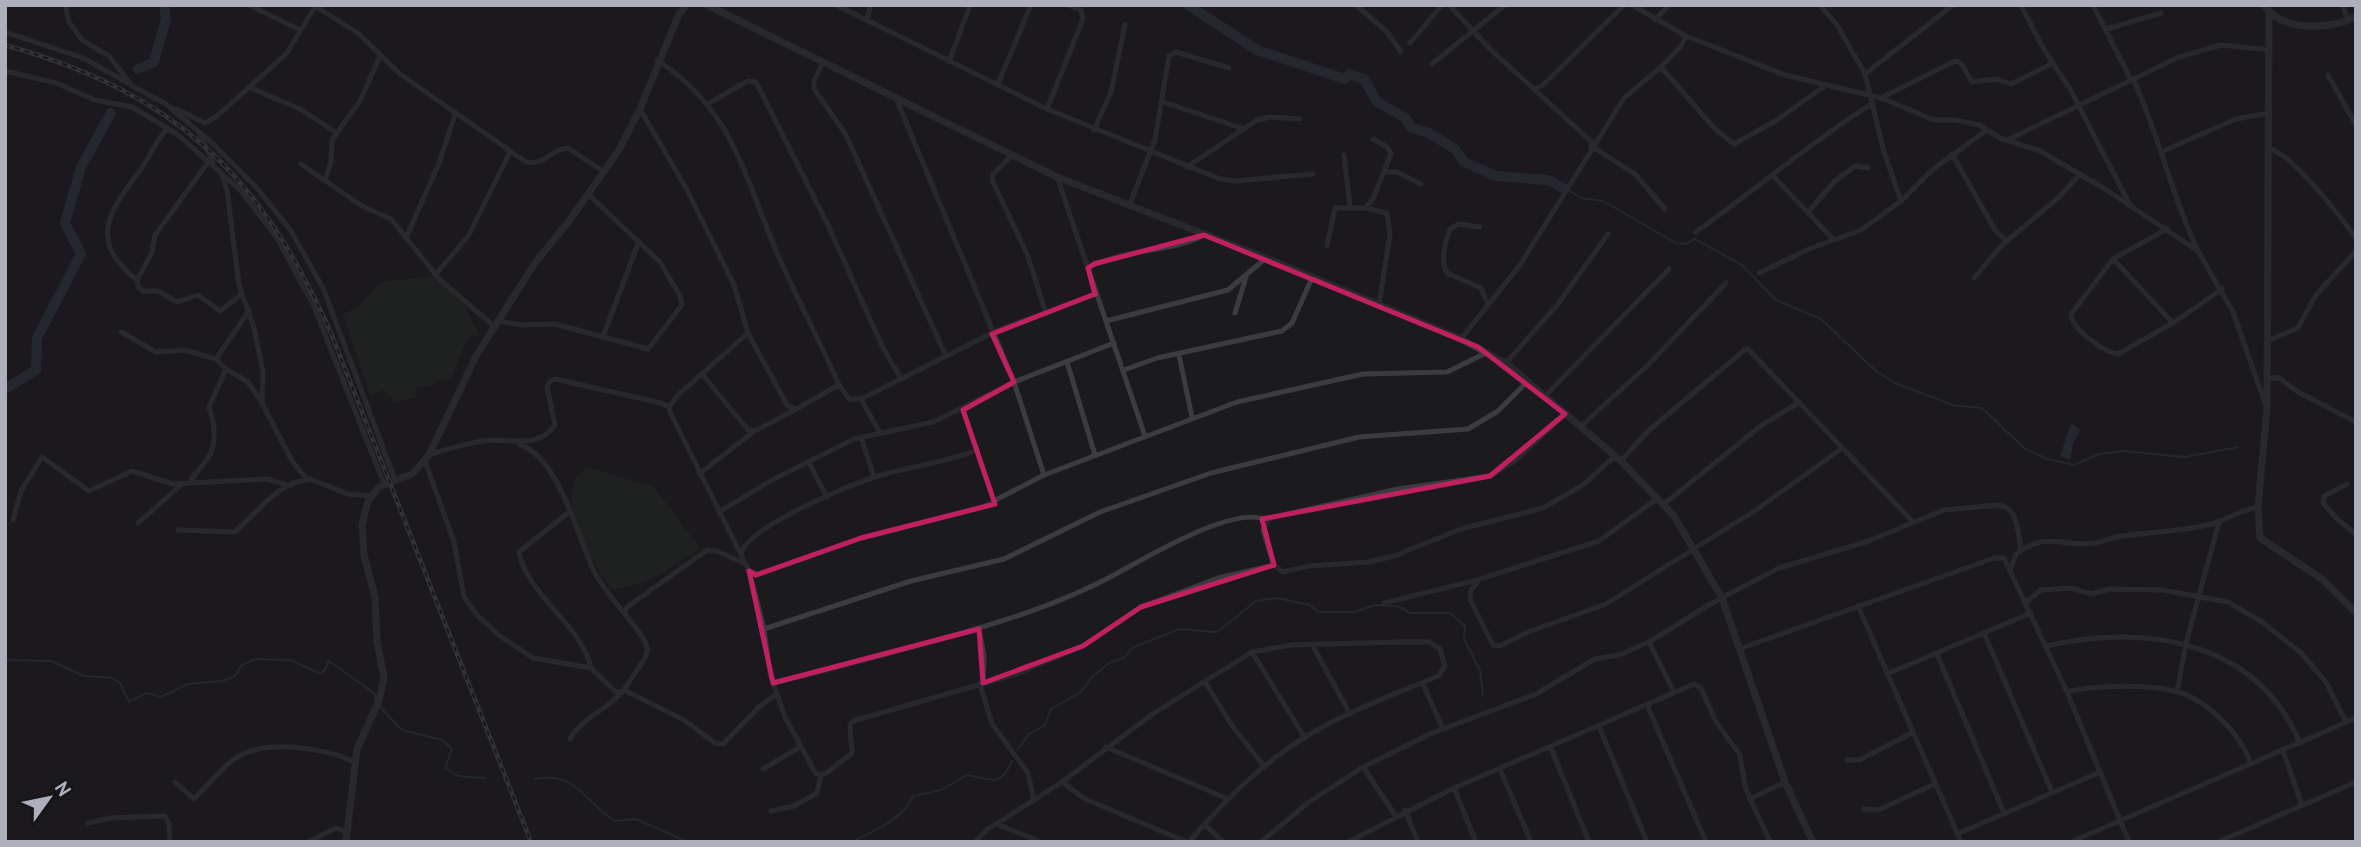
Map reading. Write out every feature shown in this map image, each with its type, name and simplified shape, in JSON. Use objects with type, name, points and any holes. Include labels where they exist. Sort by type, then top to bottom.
[{"type":"street","points":[[65,5],[74,31],[109,56],[132,86]]},
{"type":"street","points":[[249,5],[300,30]]},
{"type":"street","points":[[346,842],[361,736],[379,700],[383,678],[377,641],[375,597],[363,542],[363,518],[371,496],[384,484],[412,474],[427,458],[464,376],[535,263],[604,172],[639,109],[657,60],[685,5]]},
{"type":"street","points":[[707,5],[1057,177],[1266,258],[1461,339],[1506,363],[1618,458],[1664,504],[1693,549],[1722,598],[1786,782],[1814,842]]},
{"type":"street","points":[[836,5],[1047,109],[1186,167],[1227,181],[1313,174]]},
{"type":"street","points":[[867,19],[871,5]]},
{"type":"street","points":[[949,62],[970,5]]},
{"type":"street","points":[[998,84],[1031,5]]},
{"type":"street","points":[[1047,109],[1083,19],[1081,10],[1068,5]]},
{"type":"street","points":[[1356,5],[1387,32],[1401,52]]},
{"type":"street","points":[[1410,43],[1442,5]]},
{"type":"street","points":[[1449,5],[1473,33],[1592,144],[1637,176],[1665,209]]},
{"type":"street","points":[[1432,64],[1505,5]]},
{"type":"street","points":[[1534,89],[1542,86],[1624,5]]},
{"type":"street","points":[[1632,5],[1686,36],[1786,75],[1872,95],[1922,117],[1968,121],[2007,140],[2040,151],[2131,206],[2198,251]]},
{"type":"street","points":[[1655,20],[1669,5]]},
{"type":"street","points":[[1821,5],[1838,25],[1865,74],[1884,152],[1901,201]]},
{"type":"street","points":[[1865,74],[1953,5]]},
{"type":"street","points":[[2021,5],[2131,206]]},
{"type":"street","points":[[2093,5],[2151,117],[2161,152],[2198,251],[2222,289],[2267,408]]},
{"type":"street","points":[[2267,9],[2286,21],[2325,28],[2352,19],[2343,5]]},
{"type":"street","points":[[5,32],[83,58],[166,104],[208,122],[287,53],[316,6],[358,33],[380,56],[455,114],[510,152],[534,164],[562,148],[568,148],[604,172]]},
{"type":"street","points":[[2267,9],[2270,50],[2268,378],[2258,507],[2262,541],[2322,579],[2356,613]]},
{"type":"street","points":[[2107,29],[2161,13]]},
{"type":"street","points":[[1094,130],[1111,92],[1125,24]]},
{"type":"street","points":[[1461,339],[1520,265],[1592,144],[1623,98],[1661,67],[1686,36]]},
{"type":"street","points":[[2007,140],[2179,57],[2221,46],[2270,50]]},
{"type":"street","points":[[1129,206],[1151,151],[1163,102],[1169,56],[1174,53],[1229,68]]},
{"type":"street","points":[[325,180],[331,162],[331,145],[360,101],[380,56]]},
{"type":"street","points":[[657,60],[686,80],[709,103],[724,126],[751,184],[777,253],[839,385],[849,399],[862,399],[945,354],[1095,294]]},
{"type":"street","points":[[1881,98],[1955,61],[1961,63],[1972,82],[1996,79],[2011,84],[2053,62]]},
{"type":"street","points":[[823,62],[814,81],[814,89],[845,133],[945,354]]},
{"type":"street","points":[[1661,67],[1715,129],[1734,144],[1777,120],[1826,85]]},
{"type":"street","points":[[5,71],[56,83],[95,100],[121,103],[168,128],[221,171],[267,222],[303,284],[384,484]]},
{"type":"street","points":[[2328,75],[2356,125]]},
{"type":"street","points":[[709,103],[748,81],[755,82],[828,225],[870,322],[900,377]]},
{"type":"street","points":[[248,87],[300,109],[337,134]]},
{"type":"street","points":[[896,98],[956,236],[992,334],[1014,382],[1044,475]]},
{"type":"street","points":[[1163,102],[1244,129]]},
{"type":"street","points":[[1696,232],[1773,177],[1841,123],[1873,103]]},
{"type":"street","points":[[166,104],[257,188],[297,241],[323,288],[395,480]]},
{"type":"street","points":[[639,109],[686,188],[734,285],[748,333],[787,405],[796,409]]},
{"type":"street","points":[[2161,152],[2236,119],[2270,113]]},
{"type":"street","points":[[406,238],[439,163],[455,114]]},
{"type":"street","points":[[1186,167],[1262,118],[1300,119]]},
{"type":"street","points":[[168,128],[113,205],[108,248],[114,259],[137,280],[140,290],[158,291],[174,301],[198,295],[217,311],[226,309],[242,294]]},
{"type":"street","points":[[197,130],[215,165]]},
{"type":"street","points":[[1759,273],[1833,239],[1855,234],[1901,201],[1952,155],[1987,130]]},
{"type":"street","points":[[1365,208],[1373,200],[1385,172],[1390,150],[1373,138]]},
{"type":"street","points":[[2268,148],[2282,154],[2325,198],[2356,238]]},
{"type":"street","points":[[436,275],[469,235],[510,152]]},
{"type":"street","points":[[1344,155],[1350,207]]},
{"type":"street","points":[[1952,155],[1995,230],[2007,241]]},
{"type":"street","points":[[1011,156],[993,174],[992,180],[1027,254],[1046,313]]},
{"type":"street","points":[[137,280],[150,257],[155,235],[209,160]]},
{"type":"street","points":[[301,164],[362,206],[390,219],[436,275],[497,324],[555,324],[604,334],[648,349],[682,305],[669,272],[588,194]]},
{"type":"street","points":[[1808,212],[1835,181],[1855,166],[1868,167]]},
{"type":"street","points":[[221,171],[228,191],[242,294],[249,311],[263,372],[262,403]]},
{"type":"street","points":[[1385,172],[1397,173],[1421,184]]},
{"type":"street","points":[[1974,278],[2007,241],[2058,198],[2080,174]]},
{"type":"street","points":[[1057,177],[1095,294],[1125,370],[1145,436]]},
{"type":"street","points":[[1773,177],[1833,239]]},
{"type":"street","points":[[1373,200],[1379,209]]},
{"type":"street","points":[[1327,246],[1333,209],[1379,209],[1387,213],[1391,225],[1379,305]]},
{"type":"street","points":[[1480,227],[1459,224],[1451,228],[1445,246],[1444,268],[1447,274],[1481,288],[1486,293],[1488,304]]},
{"type":"street","points":[[2167,229],[2113,259],[2071,314],[2077,327],[2108,352],[2118,354],[2173,323],[2222,289]]},
{"type":"street","points":[[1506,363],[1558,304],[1608,234]]},
{"type":"street","points":[[1088,268],[1104,260],[1149,252],[1204,235]]},
{"type":"street","points":[[604,334],[639,241]]},
{"type":"street","points":[[2267,341],[2298,328],[2316,295],[2356,251]]},
{"type":"street","points":[[1106,321],[1228,290],[1246,278],[1266,258]]},
{"type":"street","points":[[2113,259],[2173,323]]},
{"type":"street","points":[[1545,396],[1669,269]]},
{"type":"street","points":[[1235,313],[1246,278]]},
{"type":"street","points":[[1125,370],[1157,358],[1282,331],[1292,323],[1312,278]]},
{"type":"street","points":[[1580,427],[1642,371],[1726,283]]},
{"type":"street","points":[[216,359],[249,311]]},
{"type":"street","points":[[121,332],[156,352],[184,350],[216,359],[226,369],[242,377],[262,403],[296,467],[311,481]]},
{"type":"street","points":[[669,407],[748,333]]},
{"type":"street","points":[[719,512],[808,461],[861,437],[933,422],[963,410],[1014,382],[1114,343]]},
{"type":"street","points":[[1266,520],[1264,535],[1273,565],[1283,572],[1309,566],[1368,562],[1394,556],[1461,528],[1543,508],[1571,494],[1618,458],[1747,348],[1913,523]]},
{"type":"street","points":[[749,571],[759,574],[850,542],[994,502],[1044,475],[1192,417],[1251,399],[1346,376],[1390,372],[1447,372],[1488,352]]},
{"type":"street","points":[[1179,355],[1192,417]]},
{"type":"street","points":[[1067,362],[1095,455]]},
{"type":"street","points":[[138,523],[187,483],[212,453],[215,424],[209,407],[226,369]]},
{"type":"street","points":[[702,374],[742,426],[753,432]]},
{"type":"street","points":[[2268,378],[2279,378],[2298,393],[2356,422]]},
{"type":"street","points":[[518,444],[538,438],[555,425],[547,387],[550,381],[555,379],[662,403],[669,407],[699,474],[749,571],[764,629],[773,683],[800,747],[813,771],[821,775]]},
{"type":"street","points":[[764,629],[911,581],[994,563],[1100,512],[1212,473],[1359,437],[1468,429],[1498,411],[1528,380]]},
{"type":"street","points":[[699,474],[753,432],[839,385]]},
{"type":"street","points":[[862,399],[880,433]]},
{"type":"street","points":[[1664,504],[1762,425],[1798,403]]},
{"type":"street","points":[[963,410],[994,502]]},
{"type":"street","points":[[773,683],[902,652],[1055,603],[1204,529],[1248,517],[1266,520],[1398,489],[1490,476],[1516,460],[1565,414]]},
{"type":"street","points":[[861,437],[874,477]]},
{"type":"street","points":[[427,458],[487,440],[518,444],[535,451],[570,511],[594,571],[649,646],[624,690],[607,708],[579,724],[570,738]]},
{"type":"street","points":[[1480,579],[1471,590],[1471,598],[1488,637],[1496,647],[1606,604],[1756,510],[1841,449]]},
{"type":"street","points":[[741,554],[752,537],[827,497],[874,477],[977,450]]},
{"type":"street","points":[[13,520],[20,491],[42,457],[89,491],[132,471],[169,484],[267,479],[290,486]]},
{"type":"street","points":[[427,458],[450,528],[458,574],[470,607],[486,625],[533,658],[591,668]]},
{"type":"street","points":[[808,461],[827,497]]},
{"type":"street","points":[[178,530],[234,532],[257,509],[302,481],[311,481],[348,494],[371,496]]},
{"type":"street","points":[[2347,484],[2324,496],[2323,503],[2338,520],[2356,534]]},
{"type":"street","points":[[1384,603],[1480,579],[1599,541],[1658,498]]},
{"type":"street","points":[[1261,842],[1309,802],[1363,767],[1443,729],[1536,694],[1595,659],[1619,655],[1649,642],[1722,598],[1779,568],[1866,542],[1944,510],[2006,506],[2015,516],[2021,551]]},
{"type":"street","points":[[2011,572],[2013,558],[2021,551],[2046,540],[2095,543],[2219,522],[2240,510],[2258,507]]},
{"type":"street","points":[[570,511],[519,552],[545,602],[561,616],[589,658],[591,668],[614,692],[624,690],[684,720],[719,745],[727,743],[760,706],[777,694]]},
{"type":"street","points":[[2177,692],[2186,642],[2201,596],[2219,522]]},
{"type":"street","points":[[625,614],[629,604],[703,552],[717,551],[746,564]]},
{"type":"street","points":[[1739,649],[1994,558],[2004,558],[2047,646],[2129,842]]},
{"type":"street","points":[[771,811],[787,809],[817,793],[821,775],[852,754],[850,725],[853,721],[1016,674],[1083,646],[1141,607],[1207,582],[1273,565]]},
{"type":"street","points":[[2026,601],[2036,591],[2071,588],[2091,594],[2110,589],[2119,592],[2151,589],[2228,602],[2295,648],[2326,682],[2346,722]]},
{"type":"street","points":[[1858,606],[1961,842]]},
{"type":"street","points":[[1886,674],[2031,613]]},
{"type":"street","points":[[979,629],[984,656],[981,684],[992,724],[1028,774],[1034,801]]},
{"type":"street","points":[[1984,633],[2052,792]]},
{"type":"street","points":[[2047,646],[2105,636],[2186,642],[2219,656],[2251,677],[2277,703],[2300,743]]},
{"type":"street","points":[[1649,642],[1674,692]]},
{"type":"street","points":[[975,842],[988,829],[999,825],[1062,782],[1106,747],[1252,652],[1272,647],[1436,644],[1444,658],[1443,672],[1350,713],[1305,737],[1228,799],[1188,842],[1086,799],[1062,782]]},
{"type":"street","points":[[1313,646],[1350,713]]},
{"type":"street","points":[[1252,652],[1305,737]]},
{"type":"street","points":[[1937,653],[2004,813]]},
{"type":"street","points":[[1206,682],[1233,727],[1265,767]]},
{"type":"street","points":[[1422,682],[1443,729]]},
{"type":"street","points":[[1348,842],[1405,810],[1694,684],[1701,688],[1716,722],[1740,755],[1750,799],[1770,842]]},
{"type":"street","points":[[2067,692],[2097,687],[2177,692],[2230,728],[2251,764]]},
{"type":"street","points":[[1647,705],[1706,842]]},
{"type":"street","points":[[2071,842],[2356,718]]},
{"type":"street","points":[[1600,726],[1647,842]]},
{"type":"street","points":[[1847,760],[1865,757],[1912,733]]},
{"type":"street","points":[[175,782],[194,799],[234,759],[250,752],[290,747],[322,751],[356,763]]},
{"type":"street","points":[[763,769],[800,747]]},
{"type":"street","points":[[1106,747],[1228,799]]},
{"type":"street","points":[[1551,748],[1589,842]]},
{"type":"street","points":[[2283,751],[2302,805]]},
{"type":"street","points":[[1363,767],[1395,815]]},
{"type":"street","points":[[1500,769],[1531,842]]},
{"type":"street","points":[[1957,834],[2098,773]]},
{"type":"street","points":[[1750,799],[1786,782]]},
{"type":"street","points":[[2218,842],[2356,782]]},
{"type":"street","points":[[1864,809],[1878,810],[1935,784]]},
{"type":"street","points":[[1454,788],[1476,842]]},
{"type":"street","points":[[1405,810],[1418,842]]},
{"type":"street","points":[[88,823],[110,817],[165,816],[169,824],[170,842]]},
{"type":"street","points":[[1204,824],[1223,842]]},
{"type":"street","points":[[999,825],[1041,842]]},
{"type":"street","points":[[308,842],[336,828],[346,832]]},
{"type":"highlighted area","points":[[1204,235],[1478,347],[1565,414],[1490,476],[1262,519],[1274,565],[1141,607],[1083,646],[983,683],[979,629],[773,683],[749,571],[756,575],[861,538],[995,504],[963,410],[1014,382],[992,334],[1095,294],[1088,268],[1094,264]]},
{"type":"shaded area","points":[[432,277],[465,306],[480,338],[472,335],[466,342],[451,378],[427,387],[415,387],[416,398],[395,402],[383,390],[371,396],[343,315],[358,306],[381,282]]},
{"type":"shaded area","points":[[2071,423],[2080,430],[2073,443],[2070,460],[2060,456]]},
{"type":"shaded area","points":[[587,467],[654,487],[700,548],[648,580],[612,589],[588,552],[575,521],[572,491],[576,479]]},
{"type":"waterway","points":[[138,69],[154,62],[166,19],[164,5]]},
{"type":"waterway","points":[[1188,5],[1257,50],[1345,79],[1349,74],[1364,79],[1377,102],[1404,117],[1412,128],[1429,133],[1455,149],[1464,162],[1496,176],[1548,180],[1565,189]]},
{"type":"waterway","points":[[5,389],[36,370],[37,338],[81,254],[65,223],[81,167],[111,113]]},
{"type":"waterway","points":[[1570,191],[1581,198],[1603,201],[1676,243],[1685,244],[1695,239],[1742,265],[1776,300],[1821,319],[1876,371],[1895,383],[1953,405],[1982,408],[2024,448],[2047,459],[2074,465],[2099,454],[2123,451],[2185,457],[2238,447]]},
{"type":"waterway","points":[[1017,750],[1029,734],[1045,725],[1051,709],[1081,692],[1092,677],[1109,663],[1125,657],[1132,648],[1179,629],[1217,632],[1256,601],[1278,598],[1309,605],[1319,612],[1354,612],[1375,605],[1397,606],[1411,613],[1450,613],[1465,626],[1464,639],[1480,671],[1483,695]]},
{"type":"waterway","points":[[5,660],[51,661],[84,676],[112,678],[120,683],[129,702],[146,693],[161,697],[188,684],[222,681],[235,676],[242,665],[256,659],[290,660],[319,673],[324,671],[329,661],[375,694],[375,701]]},
{"type":"waterway","points":[[380,707],[402,730],[442,740],[452,749],[445,768],[458,776],[485,778]]},
{"type":"waterway","points":[[852,842],[895,818],[913,796],[941,790],[967,775],[988,780],[998,779],[1003,776],[1012,761]]},
{"type":"waterway","points":[[535,779],[549,778],[571,784],[615,821],[636,819],[688,842]]},
{"type":"railway","points":[[5,45],[65,65],[118,88],[164,115],[205,147],[241,184],[274,227],[304,277],[331,333],[531,842]]}]
